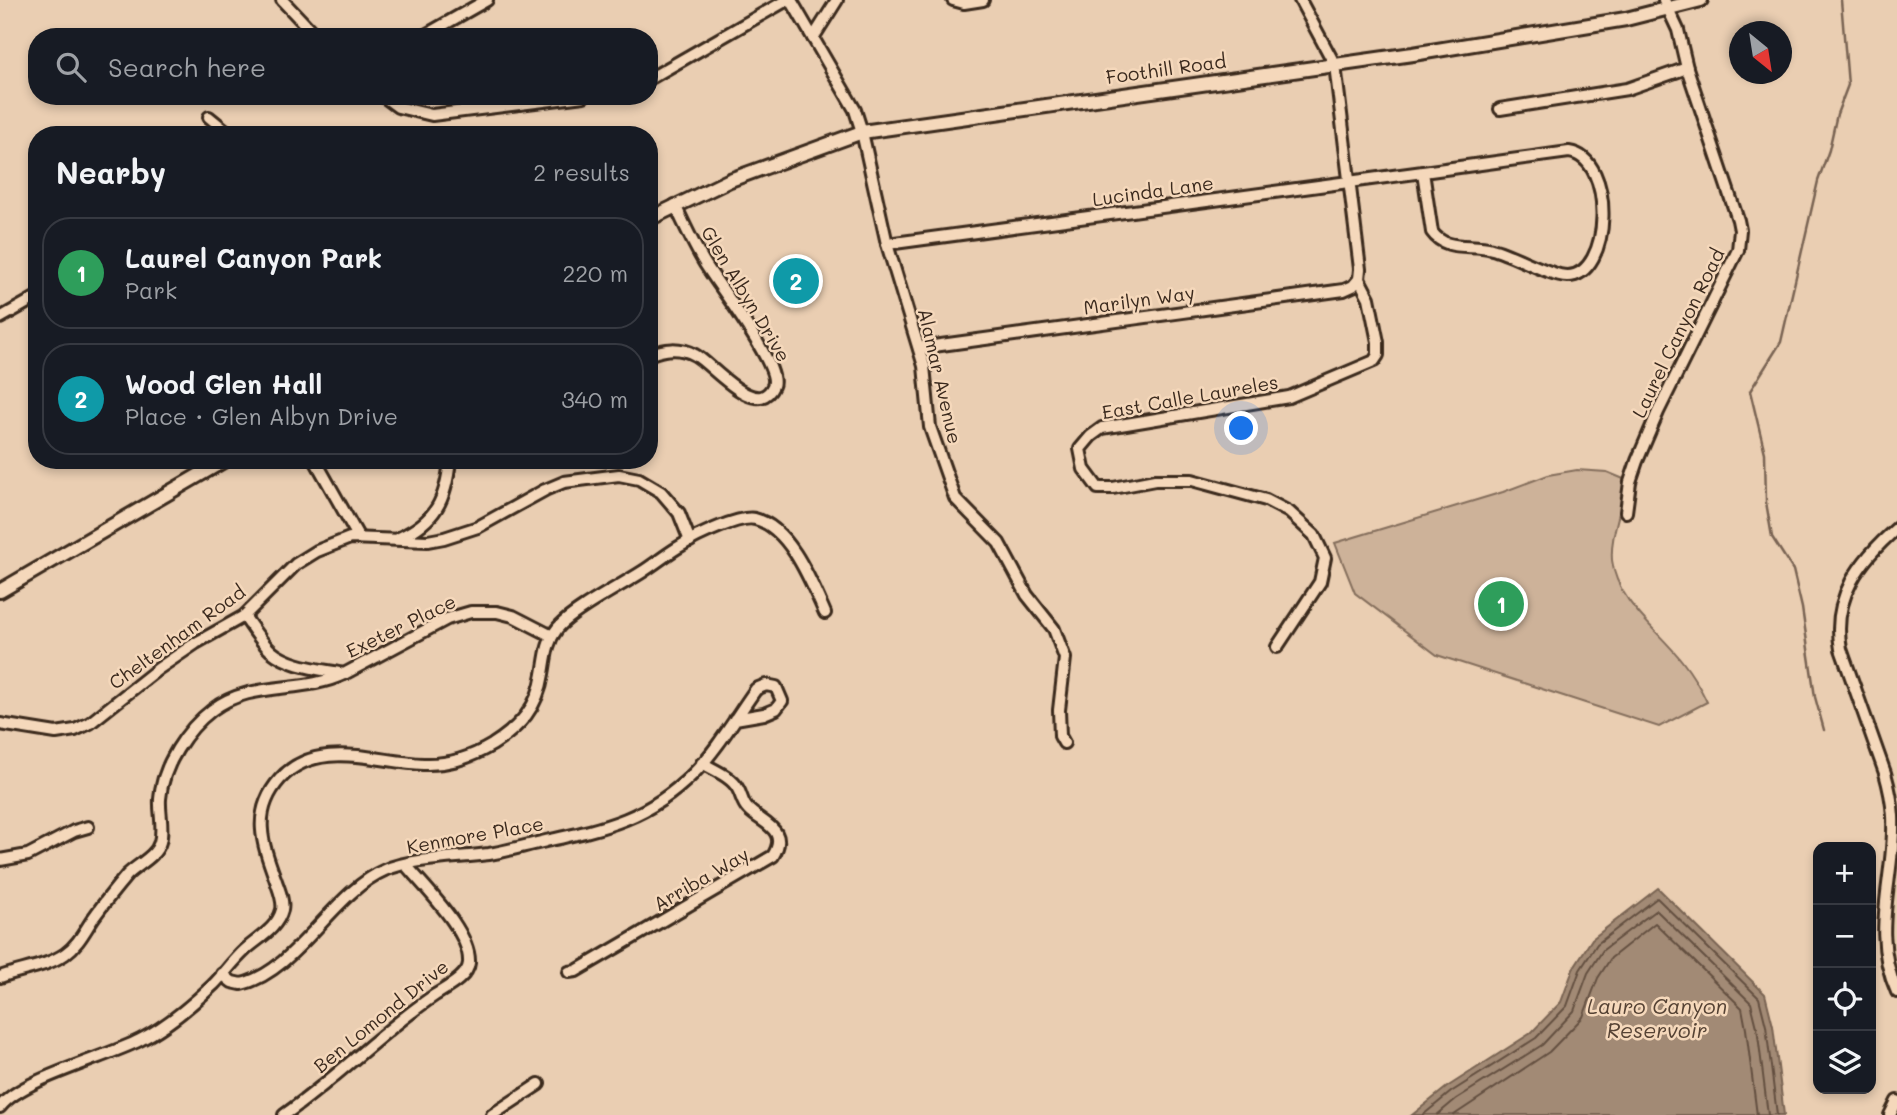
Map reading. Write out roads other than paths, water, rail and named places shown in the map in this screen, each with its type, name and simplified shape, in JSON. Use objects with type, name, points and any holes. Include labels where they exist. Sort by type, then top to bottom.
[{"type":"main road","name":"Foothill Road","points":[[658,214],[791,156],[862,132],[1335,65],[1597,24],[1666,4],[1701,0]]},
{"type":"main road","points":[[0,591],[210,469]]},
{"type":"street","points":[[282,0],[308,28]]},
{"type":"street","points":[[438,28],[487,0]]},
{"type":"street","points":[[658,74],[789,0]]},
{"type":"street","name":"Alamar Avenue","points":[[789,0],[855,110],[887,244],[924,366],[930,427],[956,498],[999,543],[1027,595],[1054,629],[1063,648],[1065,658],[1059,725],[1064,743]]},
{"type":"street","points":[[813,38],[837,0]]},
{"type":"street","points":[[953,0],[964,3],[983,0]]},
{"type":"street","name":"East Calle Laureles","points":[[1277,647],[1320,582],[1325,558],[1314,535],[1289,512],[1266,500],[1192,480],[1154,480],[1113,488],[1098,488],[1084,469],[1080,449],[1102,428],[1289,397],[1374,361],[1378,355],[1369,298],[1359,279],[1360,269],[1335,65],[1300,0]]},
{"type":"street","name":"Laurel Canyon Road","points":[[1626,512],[1630,482],[1637,461],[1658,412],[1724,281],[1740,240],[1738,220],[1687,68],[1678,30],[1666,4]]},
{"type":"street","points":[[1500,108],[1627,89],[1687,68]]},
{"type":"street","points":[[395,105],[432,115],[512,105]]},
{"type":"street","points":[[209,117],[220,126]]},
{"type":"street","name":"Lucinda Lane","points":[[887,244],[1569,152],[1589,161],[1594,170],[1602,204],[1601,233],[1591,261],[1580,273],[1564,276],[1495,250],[1443,243],[1430,227],[1423,172]]},
{"type":"street","name":"Glen Albyn Drive","points":[[658,353],[675,349],[694,354],[732,387],[754,396],[770,391],[775,381],[764,354],[704,262],[675,205]]},
{"type":"street","name":"Marilyn Way","points":[[919,348],[1344,290],[1359,279]]},
{"type":"street","points":[[0,318],[28,302]]},
{"type":"street","points":[[320,469],[359,538]]},
{"type":"street","points":[[396,540],[433,516],[448,480],[449,469]]},
{"type":"street","name":"Cheltenham Road","points":[[0,724],[56,733],[78,729],[90,723],[158,668],[244,616],[306,557],[349,539],[428,541],[461,533],[564,482],[619,475],[639,479],[661,492],[679,513],[690,541]]},
{"type":"street","points":[[0,1107],[13,1094],[32,1083],[126,1047],[160,1029],[213,985],[246,949],[268,931],[280,915],[282,898],[264,850],[261,834],[264,807],[283,776],[307,760],[324,756],[361,756],[426,764],[458,760],[488,747],[517,727],[536,702],[546,653],[552,636],[562,622],[690,541],[743,519],[759,520],[788,542],[825,613]]},
{"type":"street","points":[[1897,528],[1857,570],[1844,595],[1839,622],[1841,649],[1890,791],[1893,818],[1883,936],[1889,974],[1897,992]]},
{"type":"street","name":"Exeter Place","points":[[0,977],[48,963],[66,953],[80,940],[126,876],[156,850],[161,835],[162,785],[175,754],[202,718],[226,701],[245,693],[320,684],[447,619],[471,612],[497,611],[552,636]]},
{"type":"street","name":"Exeter Place","points":[[244,616],[265,645],[278,656],[294,663],[344,674]]},
{"type":"street","name":"Kenmore Place","points":[[222,974],[232,982],[241,984],[271,969],[358,887],[385,870],[492,853],[610,827],[633,818],[687,779],[735,719]]},
{"type":"street","name":"Arriba Way","points":[[569,972],[576,971],[773,856],[778,840],[771,825],[747,808],[732,781],[702,763]]},
{"type":"street","points":[[0,860],[28,855],[74,831],[88,827]]},
{"type":"street","name":"Ben Lomond Drive","points":[[284,1115],[399,1023],[454,983],[467,970],[468,952],[461,934],[406,865]]},
{"type":"street","points":[[492,1115],[538,1084]]},
{"type":"street","points":[[1890,1115],[1897,1101]]},
{"type":"water","name":"Lauro Canyon Reservoir","points":[[1658,888],[1765,994],[1773,1026],[1784,1115],[1412,1115],[1447,1087],[1531,1033],[1561,1002],[1574,967],[1592,939]]},
{"type":"waterway","points":[[1824,730],[1815,697],[1802,608],[1793,570],[1772,537],[1766,502],[1765,453],[1750,391],[1781,342],[1818,181],[1848,85],[1841,0]]},
{"type":"place","name":"Wood Glen Hall","points":[[796,281]]},
{"type":"place","name":"Laurel Canyon Park","points":[[1501,604]]}]
